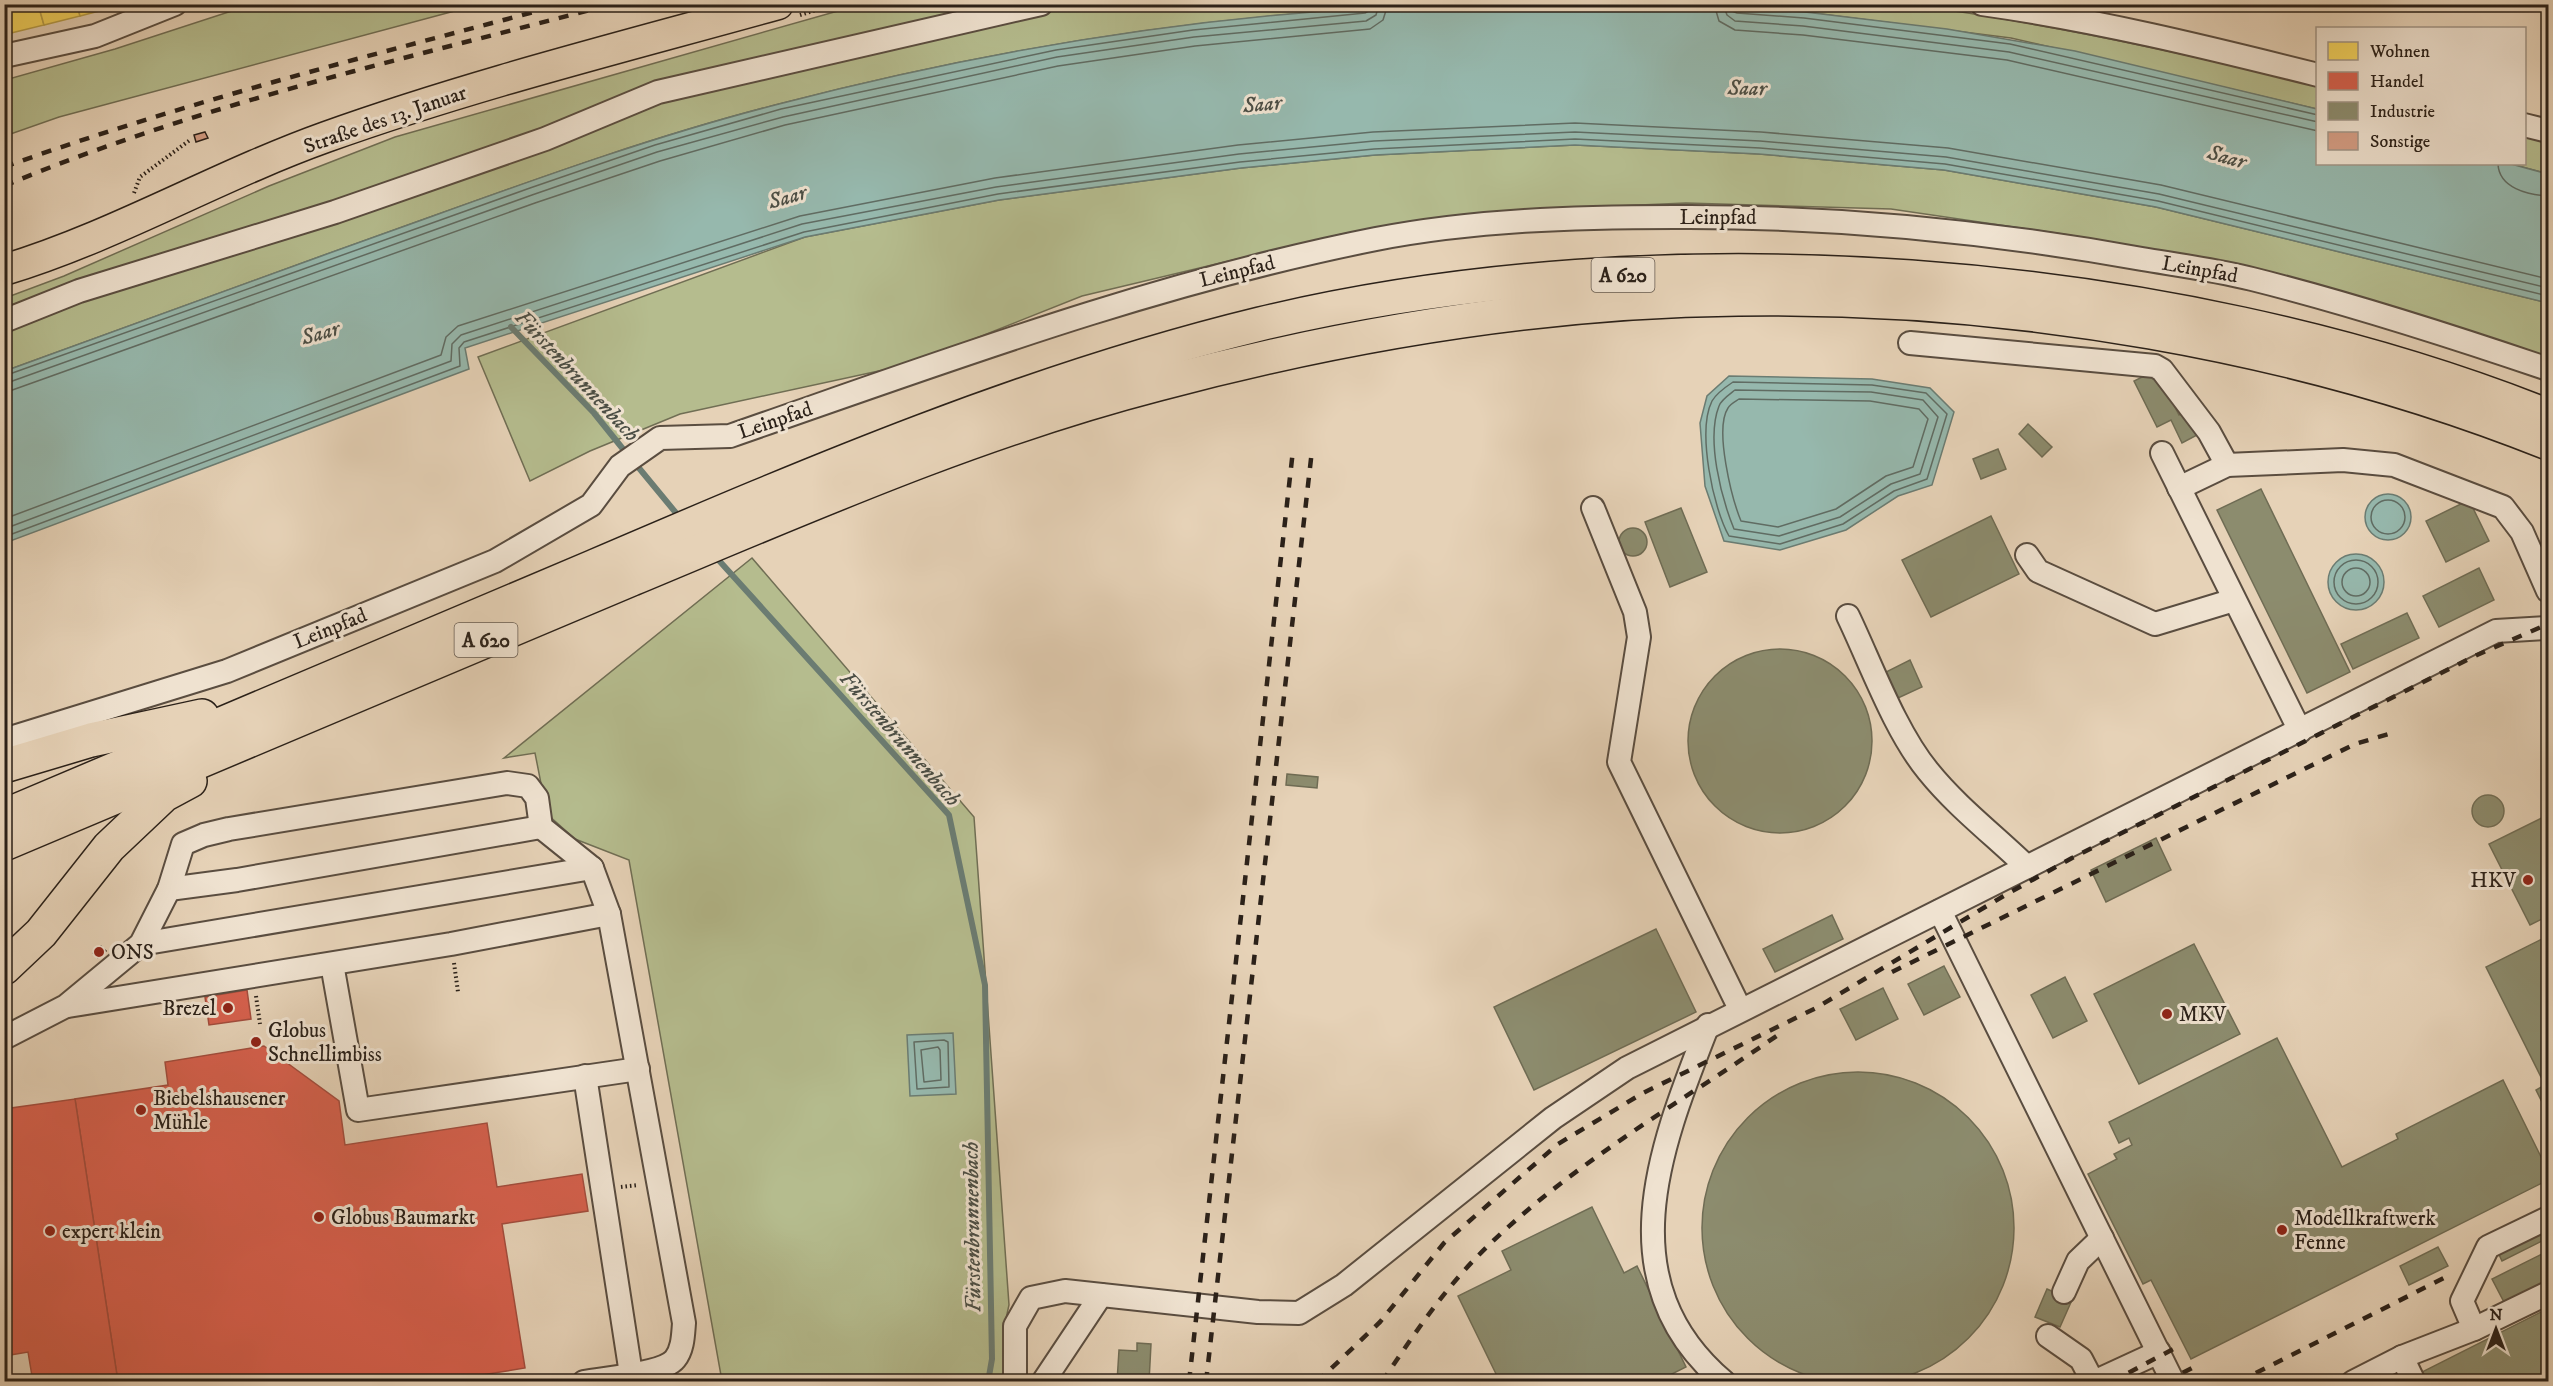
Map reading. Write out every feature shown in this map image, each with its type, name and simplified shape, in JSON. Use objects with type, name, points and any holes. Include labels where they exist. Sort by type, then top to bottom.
[{"type":"highway","name":"A 620","points":[[4,816],[286,710],[722,526],[880,448],[1041,388],[1150,353],[1218,335],[1361,303],[1523,282],[1636,274],[1823,274],[2002,285],[2085,296],[2192,315],[2334,347],[2419,371],[2548,416]]},
{"type":"highway","name":"A 620","points":[[722,526],[958,446],[1155,384],[1271,356],[1372,336],[1530,312],[1734,298],[1822,300],[1992,310],[2163,336],[2262,356],[2358,380],[2409,395],[2548,443]]},
{"type":"highway","name":"A 620","points":[[4,844],[286,710]]},
{"type":"highway","points":[[4,766],[92,740],[286,710]]},
{"type":"highway","points":[[4,968],[41,933],[109,847],[164,795],[286,710]]},
{"type":"main road","name":"Straße des 13. Januar","points":[[4,270],[57,252],[270,159],[355,127],[454,94],[784,11]]},
{"type":"street","points":[[4,56],[95,36],[175,4]]},
{"type":"street","points":[[4,321],[79,291],[335,212],[545,139],[658,92],[1041,4]]},
{"type":"street","points":[[1982,4],[2053,14],[2188,42],[2316,74]]},
{"type":"street","points":[[2526,126],[2548,131]]},
{"type":"street","name":"Leinpfad","points":[[4,740],[227,671],[495,561],[591,505],[628,459],[660,438],[730,436],[1128,300],[1214,275],[1380,239],[1519,221],[1639,217],[1858,221],[2068,245],[2247,278],[2342,303],[2548,369]]},
{"type":"street","points":[[1910,343],[2155,366],[2162,370],[2209,432],[2227,465]]},
{"type":"street","points":[[2162,453],[2300,731]]},
{"type":"street","points":[[2179,488],[2227,465],[2343,460],[2394,465],[2503,507],[2522,532],[2548,591]]},
{"type":"street","points":[[1593,508],[1635,612],[1639,637],[1619,762],[1740,1009]]},
{"type":"street","points":[[2027,555],[2038,571],[2155,624],[2234,600]]},
{"type":"street","points":[[1848,616],[1906,738],[1927,771],[1964,810],[2027,867]]},
{"type":"street","points":[[1015,1382],[1015,1326],[1031,1298],[1065,1291],[1258,1312],[1299,1313],[1344,1286],[1553,1118],[1627,1068],[1708,1025],[2496,631],[2548,627]]},
{"type":"street","points":[[4,1038],[66,1006],[141,944],[169,889],[183,844],[204,835],[229,829],[507,783],[528,786],[537,798],[541,827],[592,868],[609,914],[684,1323],[680,1352],[674,1362],[631,1374],[584,1382]]},
{"type":"street","points":[[169,889],[237,880],[541,827]]},
{"type":"street","points":[[141,944],[592,868]]},
{"type":"street","points":[[1940,911],[2173,1382]]},
{"type":"street","points":[[66,1006],[332,964],[609,914]]},
{"type":"street","points":[[332,964],[358,1110],[638,1068]]},
{"type":"street","points":[[1708,1025],[1659,1164],[1653,1198],[1652,1234],[1662,1289],[1680,1330],[1700,1357],[1724,1382]]},
{"type":"street","points":[[585,1076],[631,1374]]},
{"type":"street","points":[[2474,1329],[2462,1301],[2488,1247],[2548,1218]]},
{"type":"street","points":[[2064,1292],[2078,1261],[2102,1238]]},
{"type":"street","points":[[2353,1382],[2402,1357],[2474,1329],[2548,1293]]},
{"type":"street","points":[[1044,1382],[1101,1295]]},
{"type":"street","points":[[2048,1336],[2081,1359],[2094,1382],[2159,1352]]},
{"type":"street","points":[[2402,1357],[2414,1382]]},
{"type":"path","points":[[784,11],[836,4]]},
{"type":"path","points":[[139,216],[132,196],[140,177],[190,140]]},
{"type":"green space","points":[[1907,4],[2011,20],[2113,39],[2316,86],[2316,109],[2011,38],[1805,12],[1648,5]]},
{"type":"green space","points":[[250,5],[477,5],[59,117],[5,136],[5,80],[115,49]]},
{"type":"green space","points":[[859,5],[1461,5],[1289,14],[1117,35],[947,65],[779,104],[691,128],[561,170],[5,371],[5,298],[64,276],[269,186],[395,137]]},
{"type":"green space","points":[[2526,137],[2548,142],[2548,174],[2515,165],[2526,165]]},
{"type":"green space","points":[[1575,145],[1759,154],[1944,170],[2156,207],[2548,303],[2548,359],[2239,268],[2069,235],[1891,209],[1686,203],[1500,211],[1342,234],[1082,296],[911,364],[680,414],[590,451],[530,481],[478,357],[805,237],[999,200],[1241,168],[1375,155]]},
{"type":"green space","points":[[752,558],[974,817],[1009,1305],[1005,1323],[1006,1381],[722,1381],[629,860],[575,839],[547,814],[535,753],[504,758]]},
{"type":"water","name":"Saar","points":[[1461,4],[1721,6],[1805,12],[1947,29],[2075,51],[2316,109],[2316,165],[2515,165],[2548,174],[2548,303],[2156,207],[1944,170],[1759,154],[1575,145],[1375,155],[1241,168],[999,200],[805,237],[465,348],[469,369],[5,543],[5,371],[561,170],[691,128],[779,104],[947,65],[1117,34],[1289,14]]},
{"type":"water","points":[[1729,376],[1872,379],[1930,388],[1954,412],[1932,485],[1898,496],[1846,530],[1780,550],[1724,541],[1705,486],[1700,423],[1707,396]]},
{"type":"water","points":[[2388,494],[2404,501],[2411,517],[2404,533],[2388,540],[2372,533],[2365,517],[2372,501]]},
{"type":"water","points":[[2356,554],[2367,556],[2376,562],[2382,571],[2384,582],[2382,593],[2376,602],[2367,608],[2356,610],[2345,608],[2336,602],[2330,593],[2328,582],[2330,571],[2336,562],[2345,556]]},
{"type":"water","points":[[953,1033],[956,1094],[910,1096],[907,1035]]},
{"type":"building: Wohnen","points":[[19,4],[38,4],[44,25],[7,34],[4,8]]},
{"type":"building: Wohnen","points":[[38,4],[77,4],[80,16],[44,25]]},
{"type":"building: Wohnen","points":[[77,4],[106,4],[107,9],[80,16]]},
{"type":"building: Handel","name":"Brezel","points":[[247,990],[251,1019],[209,1025],[205,997]]},
{"type":"building: Handel","name":"Globus Baumarkt","points":[[264,1046],[339,1101],[345,1145],[487,1123],[497,1187],[582,1174],[588,1211],[502,1224],[525,1368],[437,1382],[118,1382],[75,1099],[168,1085],[165,1062]]},
{"type":"building: Handel","name":"expert klein","points":[[75,1099],[118,1382],[33,1382],[28,1352],[4,1356],[4,1109]]},
{"type":"building: Industrie","points":[[2156,370],[2179,415],[2186,411],[2199,434],[2182,443],[2171,420],[2157,427],[2134,381]]},
{"type":"building: Industrie","points":[[2028,424],[2052,447],[2042,457],[2019,434]]},
{"type":"building: Industrie","points":[[1998,449],[2006,469],[1981,479],[1973,459]]},
{"type":"building: Industrie","points":[[2261,489],[2350,672],[2307,693],[2217,510]]},
{"type":"building: Industrie","points":[[2469,500],[2489,541],[2446,562],[2426,521]]},
{"type":"building: Industrie","points":[[1681,508],[1707,572],[1670,587],[1645,522]]},
{"type":"building: Industrie","points":[[1991,516],[2019,574],[1931,617],[1902,560]]},
{"type":"building: Industrie","points":[[1633,528],[1643,532],[1647,542],[1643,552],[1633,556],[1623,552],[1619,542],[1623,532]]},
{"type":"building: Industrie","points":[[2479,568],[2494,600],[2439,627],[2423,596]]},
{"type":"building: Industrie","points":[[2407,613],[2419,638],[2353,669],[2341,644]]},
{"type":"building: Industrie","points":[[1780,649],[1798,650],[1815,656],[1831,664],[1845,676],[1857,690],[1865,706],[1871,723],[1871,759],[1865,776],[1857,792],[1845,806],[1831,818],[1815,826],[1798,832],[1780,833],[1762,832],[1745,826],[1729,818],[1715,806],[1703,792],[1695,776],[1689,759],[1688,741],[1689,723],[1695,706],[1703,690],[1715,676],[1729,664],[1745,656],[1762,650]]},
{"type":"building: Industrie","points":[[1910,660],[1922,687],[1898,698],[1886,672]]},
{"type":"building: Industrie","points":[[1287,774],[1318,777],[1317,788],[1286,785]]},
{"type":"building: Industrie","points":[[2488,795],[2499,800],[2504,811],[2499,822],[2488,827],[2477,822],[2472,811],[2477,800]]},
{"type":"building: Industrie","name":"HKV","points":[[2548,815],[2548,916],[2530,925],[2489,844]]},
{"type":"building: Industrie","points":[[2156,838],[2171,870],[2106,902],[2091,870]]},
{"type":"building: Industrie","points":[[1832,915],[1843,939],[1775,972],[1763,949]]},
{"type":"building: Industrie","points":[[1656,929],[1696,1012],[1534,1090],[1494,1007]]},
{"type":"building: Industrie","points":[[2548,936],[2548,1114],[2536,1090],[2545,1085],[2486,967]]},
{"type":"building: Industrie","name":"MKV","points":[[2194,944],[2240,1034],[2139,1084],[2094,994]]},
{"type":"building: Industrie","points":[[1944,966],[1960,997],[1924,1015],[1908,984]]},
{"type":"building: Industrie","points":[[2065,977],[2087,1021],[2053,1038],[2031,995]]},
{"type":"building: Industrie","points":[[1883,988],[1898,1019],[1856,1040],[1840,1009]]},
{"type":"building: Industrie","name":"Modellkraftwerk Fenne","points":[[2277,1038],[2342,1167],[2398,1139],[2396,1134],[2503,1080],[2548,1171],[2548,1180],[2191,1359],[2151,1280],[2143,1284],[2088,1174],[2117,1159],[2114,1154],[2132,1145],[2129,1138],[2119,1143],[2109,1122]]},
{"type":"building: Industrie","points":[[1858,1072],[1888,1075],[1932,1090],[1957,1107],[1979,1129],[1996,1154],[2002,1168],[2011,1198],[2014,1228],[2011,1258],[1996,1302],[1979,1327],[1957,1349],[1932,1366],[1918,1372],[1888,1381],[1858,1384],[1828,1381],[1784,1366],[1759,1349],[1737,1327],[1720,1302],[1714,1288],[1705,1258],[1702,1228],[1705,1198],[1720,1154],[1737,1129],[1759,1107],[1784,1090],[1798,1084],[1828,1075]]},
{"type":"building: Industrie","points":[[1592,1207],[1624,1273],[1637,1266],[1686,1367],[1656,1382],[1500,1382],[1458,1296],[1511,1270],[1502,1251]]},
{"type":"building: Industrie","points":[[2548,1223],[2548,1238],[2502,1261],[2496,1248]]},
{"type":"building: Industrie","points":[[2438,1247],[2448,1266],[2409,1285],[2400,1266]]},
{"type":"building: Industrie","points":[[2548,1251],[2548,1282],[2505,1304],[2492,1279]]},
{"type":"building: Industrie","points":[[2047,1289],[2072,1300],[2060,1327],[2035,1317]]},
{"type":"building: Industrie","points":[[2545,1310],[2548,1317],[2548,1382],[2426,1382],[2422,1372]]},
{"type":"building: Industrie","points":[[1137,1343],[1151,1344],[1149,1382],[1117,1382],[1119,1350],[1137,1351]]},
{"type":"building: Sonstige","points":[[205,132],[208,138],[196,142],[194,135]]},
{"type":"building: Sonstige","name":"ONS","points":[[101,946],[106,951],[98,958],[93,953]]},
{"type":"waterway","name":"Fürstenbrunnenbach","points":[[511,327],[594,413],[627,454]]},
{"type":"waterway","name":"Fürstenbrunnenbach","points":[[634,462],[681,519]]},
{"type":"waterway","name":"Fürstenbrunnenbach","points":[[714,555],[949,815],[985,985],[992,1359],[988,1382]]},
{"type":"railway","points":[[4,167],[212,100],[564,4]]},
{"type":"railway","points":[[4,186],[153,131],[305,84],[613,4]]},
{"type":"railway","points":[[1189,1382],[1293,450]]},
{"type":"railway","points":[[1206,1382],[1312,450]]},
{"type":"railway","points":[[1317,1382],[1380,1322],[1444,1243],[1558,1144],[1643,1093],[1816,1008],[2072,858],[2477,655],[2548,624]]},
{"type":"railway","points":[[1892,972],[2355,744],[2392,733]]},
{"type":"railway","points":[[1382,1382],[1448,1290],[1472,1262],[1506,1229],[1579,1169],[1778,1035]]},
{"type":"railway","points":[[2238,1382],[2444,1278]]},
{"type":"railway","points":[[2111,1382],[2179,1346]]},
{"type":"railway","points":[[2165,1382],[2192,1368]]},
{"type":"place","name":"HKV","points":[[2528,880]]},
{"type":"place","name":"ONS","points":[[99,952]]},
{"type":"place","name":"Brezel","points":[[228,1008]]},
{"type":"place","name":"MKV","points":[[2167,1014]]},
{"type":"place","name":"Globus Schnellimbiss","points":[[256,1042]]},
{"type":"place","name":"Biebelshausener Mühle","points":[[141,1110]]},
{"type":"place","name":"Globus Baumarkt","points":[[319,1217]]},
{"type":"place","name":"Modellkraftwerk Fenne","points":[[2282,1230]]},
{"type":"place","name":"expert klein","points":[[50,1231]]}]
